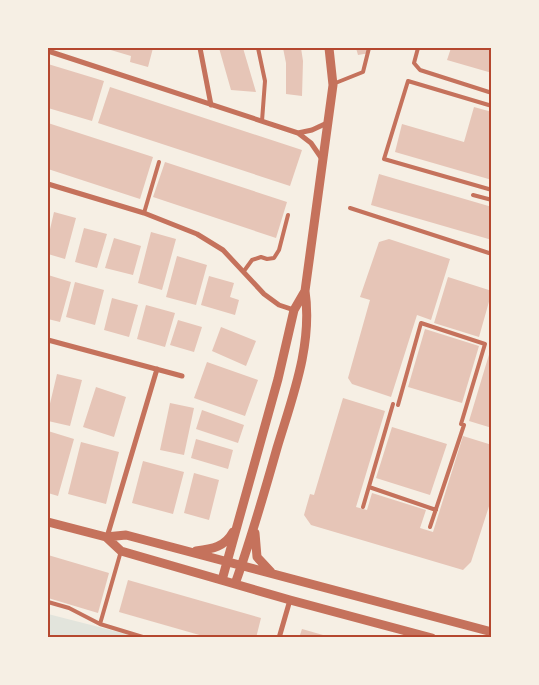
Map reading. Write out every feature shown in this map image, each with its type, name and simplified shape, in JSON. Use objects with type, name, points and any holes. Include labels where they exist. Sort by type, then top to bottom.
[{"type":"street","points":[[200,48],[210,105]]},
{"type":"street","points":[[235,584],[255,526],[299,373],[308,314],[305,291],[333,84],[329,48]]},
{"type":"street","points":[[48,52],[298,133],[310,143],[322,159]]},
{"type":"street","points":[[298,133],[312,130],[327,123]]},
{"type":"street","points":[[48,184],[144,213],[197,234],[223,250],[264,294],[279,304],[294,310]]},
{"type":"street","points":[[222,580],[240,522],[294,310],[305,291]]},
{"type":"street","points":[[48,340],[182,376]]},
{"type":"street","points":[[106,538],[156,369]]},
{"type":"street","points":[[48,522],[106,538],[126,535],[492,632]]},
{"type":"street","points":[[188,552],[207,550],[222,544],[228,540],[240,522]]},
{"type":"street","points":[[255,526],[257,557],[272,573]]},
{"type":"street","points":[[106,538],[121,551],[290,600],[432,638]]},
{"type":"street","points":[[279,638],[290,600]]},
{"type":"lane","points":[[258,48],[265,81],[262,121]]},
{"type":"lane","points":[[333,84],[363,72],[370,48]]},
{"type":"lane","points":[[418,48],[414,63],[420,70],[492,93]]},
{"type":"lane","points":[[492,106],[408,81],[384,159],[492,190]]},
{"type":"lane","points":[[144,213],[159,162]]},
{"type":"lane","points":[[473,195],[492,200]]},
{"type":"lane","points":[[350,208],[492,254]]},
{"type":"lane","points":[[244,271],[252,260],[260,257],[274,258],[279,250],[288,215]]},
{"type":"lane","points":[[398,405],[422,323],[485,344],[463,425],[430,527]]},
{"type":"lane","points":[[363,507],[393,404]]},
{"type":"lane","points":[[369,487],[436,510]]},
{"type":"lane","points":[[100,624],[121,551]]},
{"type":"lane","points":[[48,602],[69,608],[100,624],[146,638]]},
{"type":"shaded area","points":[[48,614],[138,637],[48,637]]},
{"type":"building","points":[[104,48],[153,48],[148,67],[130,62],[131,56]]},
{"type":"building","points":[[219,48],[243,48],[256,92],[231,90]]},
{"type":"building","points":[[283,48],[301,48],[303,61],[302,96],[286,94],[286,63]]},
{"type":"building","points":[[356,48],[368,48],[370,53],[358,55]]},
{"type":"building","points":[[451,48],[492,48],[492,73],[447,60]]},
{"type":"building","points":[[48,64],[104,81],[92,121],[48,108]]},
{"type":"building","points":[[110,87],[302,150],[290,186],[98,123]]},
{"type":"building","points":[[474,107],[492,112],[492,180],[395,152],[402,124],[464,142]]},
{"type":"building","points":[[48,123],[153,157],[140,199],[48,169]]},
{"type":"building","points":[[165,162],[287,202],[276,238],[153,197]]},
{"type":"building","points":[[379,174],[492,207],[492,240],[371,205]]},
{"type":"building","points":[[54,212],[76,218],[65,259],[48,254],[48,238]]},
{"type":"building","points":[[84,228],[107,234],[97,268],[75,262]]},
{"type":"building","points":[[151,232],[176,239],[162,290],[138,283]]},
{"type":"building","points":[[114,238],[141,246],[133,275],[105,268]]},
{"type":"building","points":[[389,239],[450,259],[431,320],[417,315],[391,397],[352,384],[348,378],[370,300],[360,297],[379,242]]},
{"type":"building","points":[[177,256],[207,265],[196,305],[166,297]]},
{"type":"building","points":[[48,275],[71,282],[60,322],[48,319]]},
{"type":"building","points":[[209,276],[234,283],[230,297],[239,300],[235,315],[201,305]]},
{"type":"building","points":[[448,277],[492,291],[479,337],[434,323]]},
{"type":"building","points":[[75,282],[104,290],[95,325],[66,317]]},
{"type":"building","points":[[112,298],[138,305],[129,337],[104,330]]},
{"type":"building","points":[[146,305],[175,313],[165,347],[137,339]]},
{"type":"building","points":[[178,320],[202,327],[194,352],[170,345]]},
{"type":"building","points":[[221,327],[256,341],[246,366],[212,351]]},
{"type":"building","points":[[425,329],[479,346],[462,403],[408,387]]},
{"type":"building","points":[[492,348],[492,428],[469,421]]},
{"type":"building","points":[[207,362],[258,380],[245,416],[194,398]]},
{"type":"building","points":[[57,374],[82,380],[70,426],[48,421],[48,412]]},
{"type":"building","points":[[96,387],[126,397],[114,437],[83,427]]},
{"type":"building","points":[[343,398],[385,411],[356,507],[367,510],[372,493],[426,510],[420,528],[433,532],[463,436],[492,445],[492,497],[471,562],[463,570],[311,525],[304,515],[310,494],[314,495]]},
{"type":"building","points":[[170,403],[194,408],[184,455],[160,450]]},
{"type":"building","points":[[202,410],[244,425],[238,443],[196,429]]},
{"type":"building","points":[[392,427],[447,444],[430,495],[376,478]]},
{"type":"building","points":[[48,431],[74,439],[58,496],[48,493]]},
{"type":"building","points":[[196,439],[233,450],[228,469],[191,458]]},
{"type":"building","points":[[81,442],[119,452],[106,504],[68,494]]},
{"type":"building","points":[[143,461],[184,472],[173,514],[132,503]]},
{"type":"building","points":[[194,473],[219,480],[209,520],[184,513]]},
{"type":"building","points":[[48,555],[109,573],[98,613],[48,598]]},
{"type":"building","points":[[128,580],[261,618],[256,638],[210,638],[119,612]]},
{"type":"building","points":[[302,629],[330,637],[330,638],[299,638]]}]
